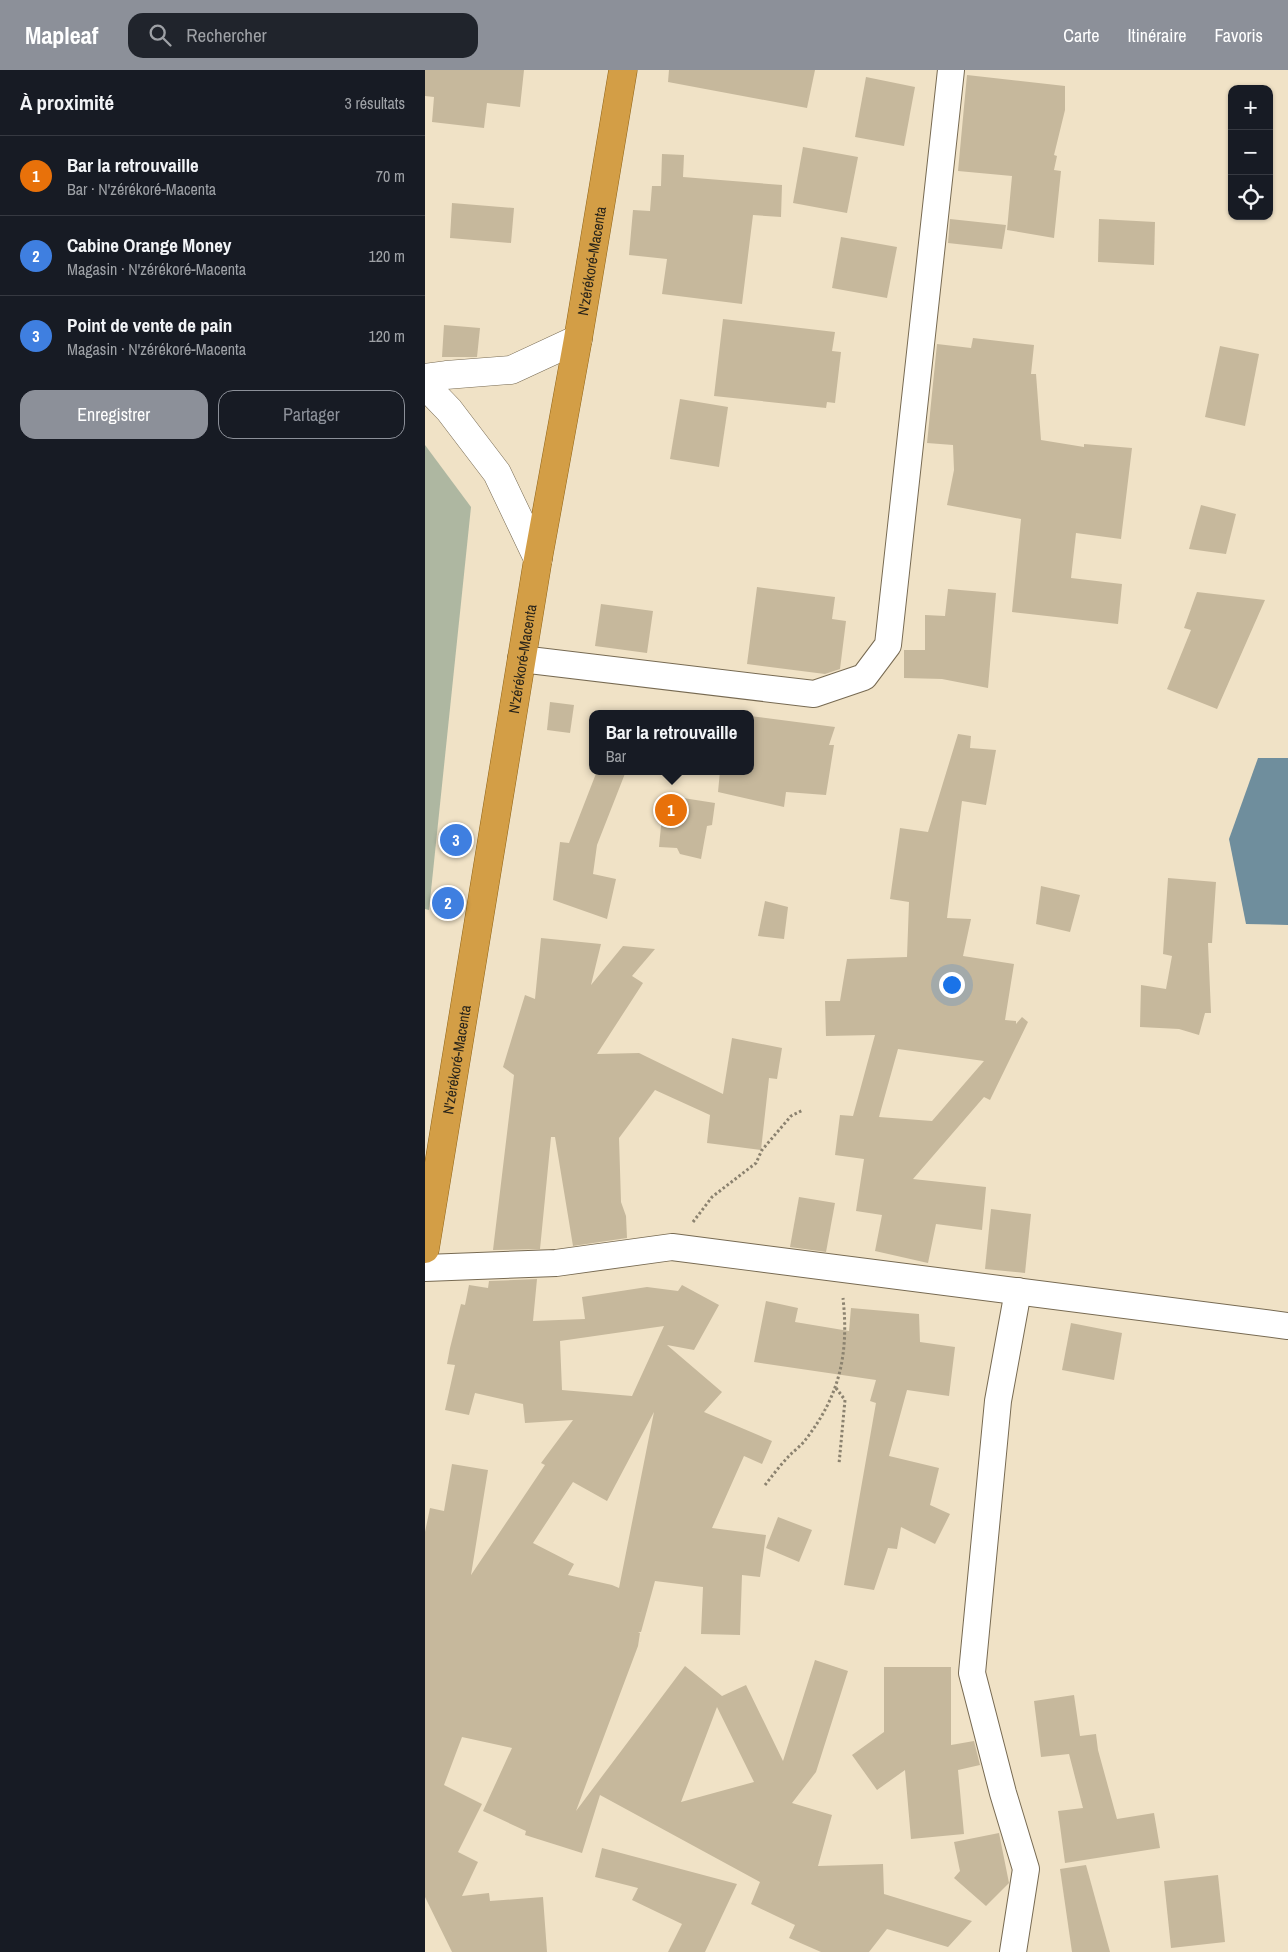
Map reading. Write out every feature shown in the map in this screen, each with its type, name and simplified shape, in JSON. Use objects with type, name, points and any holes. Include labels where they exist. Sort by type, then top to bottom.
[{"type":"highway","name":"N'zérékoré-Macenta","points":[[425,1249],[521,659],[579,339],[623,70]]},
{"type":"street","points":[[521,659],[814,694],[864,676],[888,644],[951,70]]},
{"type":"street","points":[[425,378],[446,374],[511,370],[579,339]]},
{"type":"street","points":[[425,385],[449,410],[497,473],[538,559]]},
{"type":"street","points":[[425,1268],[555,1264],[672,1247],[1288,1326]]},
{"type":"street","points":[[1013,1952],[1026,1869],[1003,1792],[972,1673],[998,1401],[1018,1291]]},
{"type":"path","points":[[672,1247],[712,1197],[756,1162],[762,1150],[791,1116],[803,1110]]},
{"type":"path","points":[[765,1485],[805,1441],[836,1388],[843,1360],[846,1321],[843,1290],[873,1273]]},
{"type":"path","points":[[836,1388],[845,1400],[842,1449],[839,1464]]},
{"type":"green space","points":[[425,445],[471,507],[429,910],[425,909]]},
{"type":"water","points":[[1258,758],[1288,758],[1288,925],[1246,924],[1229,839]]},
{"type":"building","points":[[425,70],[524,70],[520,107],[487,103],[484,128],[432,122],[434,97],[425,96]]},
{"type":"building","points":[[669,70],[815,70],[807,108],[668,82]]},
{"type":"building","points":[[967,75],[1065,86],[1065,110],[1054,155],[1057,156],[1054,170],[1061,171],[1054,238],[1007,230],[1012,176],[958,171]]},
{"type":"building","points":[[866,77],[915,87],[904,146],[855,137]]},
{"type":"building","points":[[803,147],[858,157],[847,213],[793,203]]},
{"type":"building","points":[[662,154],[684,155],[683,177],[782,185],[781,217],[753,215],[742,304],[662,294],[667,259],[629,255],[633,210],[650,211],[652,186],[661,186]]},
{"type":"building","points":[[452,203],[514,208],[511,243],[450,238]]},
{"type":"building","points":[[950,219],[1006,225],[1002,249],[948,243]]},
{"type":"building","points":[[1099,219],[1155,222],[1154,265],[1098,262]]},
{"type":"building","points":[[841,237],[897,247],[887,298],[832,288]]},
{"type":"building","points":[[723,319],[835,332],[832,351],[841,352],[835,403],[827,402],[826,408],[714,396]]},
{"type":"building","points":[[444,325],[480,328],[477,357],[442,357]]},
{"type":"building","points":[[973,338],[1034,345],[1031,374],[1036,374],[1041,440],[1084,447],[1084,444],[1132,448],[1121,539],[1076,533],[1071,578],[1122,584],[1118,624],[1012,612],[1021,519],[947,505],[954,470],[953,445],[927,443],[937,344],[971,348]]},
{"type":"building","points":[[1220,346],[1259,354],[1245,426],[1205,417]]},
{"type":"building","points":[[680,399],[728,407],[719,467],[670,459]]},
{"type":"building","points":[[1201,505],[1236,514],[1226,554],[1189,549]]},
{"type":"building","points":[[757,587],[835,597],[832,619],[846,621],[840,669],[825,674],[747,664]]},
{"type":"building","points":[[948,589],[996,593],[988,688],[942,679],[904,678],[904,650],[925,650],[925,615],[945,616]]},
{"type":"building","points":[[1197,592],[1265,600],[1217,709],[1167,689],[1191,630],[1184,628]]},
{"type":"building","points":[[601,604],[653,611],[647,653],[595,646]]},
{"type":"building","points":[[550,702],[574,705],[570,733],[547,730]]},
{"type":"building","points":[[754,717],[835,727],[829,745],[834,745],[826,795],[786,792],[784,807],[718,792],[720,775],[754,775]]},
{"type":"building","points":[[958,734],[971,736],[970,748],[996,750],[986,805],[962,801],[947,918],[971,919],[963,956],[1014,964],[1005,1020],[1016,1021],[1016,1024],[1022,1017],[1028,1022],[990,1100],[984,1097],[913,1179],[986,1187],[982,1230],[936,1224],[928,1263],[875,1251],[882,1215],[856,1211],[864,1159],[835,1155],[840,1115],[853,1116],[875,1035],[826,1036],[825,1001],[840,1001],[847,959],[907,957],[909,902],[890,899],[900,828],[928,832]],"holes":[[[898,1049],[984,1061],[932,1121],[879,1117]]]},
{"type":"building","points":[[595,775],[624,775],[597,845],[593,874],[616,879],[607,919],[553,900],[560,842],[569,843]]},
{"type":"building","points":[[664,795],[715,803],[712,825],[707,826],[701,859],[680,854],[677,848],[659,847]]},
{"type":"building","points":[[1168,878],[1216,882],[1212,943],[1208,943],[1211,1013],[1205,1013],[1199,1035],[1179,1029],[1140,1027],[1141,985],[1166,989],[1172,956],[1163,954]]},
{"type":"building","points":[[1041,886],[1080,895],[1070,932],[1036,924]]},
{"type":"building","points":[[765,901],[788,907],[784,939],[758,936]]},
{"type":"building","points":[[541,938],[601,944],[591,985],[623,946],[655,949],[632,976],[643,983],[597,1054],[639,1053],[723,1094],[732,1038],[782,1048],[777,1079],[769,1078],[761,1150],[707,1143],[710,1115],[655,1090],[619,1138],[621,1202],[626,1216],[627,1238],[573,1246],[555,1137],[551,1137],[540,1249],[493,1250],[514,1075],[503,1067],[525,995],[535,999]]},
{"type":"building","points":[[799,1197],[835,1203],[826,1252],[790,1247]]},
{"type":"building","points":[[991,1209],[1031,1214],[1025,1273],[985,1269]]},
{"type":"building","points":[[537,1279],[533,1321],[585,1319],[582,1297],[647,1287],[678,1291],[682,1285],[719,1305],[694,1350],[667,1345],[722,1392],[704,1412],[772,1441],[762,1464],[744,1456],[712,1528],[766,1535],[760,1577],[742,1575],[740,1635],[701,1634],[703,1587],[655,1581],[641,1632],[638,1632],[640,1633],[638,1646],[576,1811],[685,1666],[722,1696],[746,1685],[783,1761],[815,1660],[848,1671],[816,1772],[792,1803],[832,1815],[818,1866],[883,1864],[884,1894],[972,1921],[948,1947],[887,1929],[869,1952],[821,1952],[789,1938],[795,1925],[751,1904],[760,1882],[600,1795],[582,1853],[525,1835],[526,1831],[483,1811],[512,1748],[462,1737],[444,1785],[482,1804],[458,1852],[478,1862],[462,1896],[489,1893],[490,1901],[543,1897],[547,1952],[452,1952],[425,1897],[425,1532],[430,1508],[444,1511],[452,1464],[488,1470],[471,1575],[545,1465],[541,1463],[573,1420],[525,1423],[523,1404],[475,1393],[469,1415],[445,1410],[455,1365],[447,1364],[461,1304],[465,1305],[469,1285],[488,1288],[489,1281]],"holes":[[[664,1326],[632,1396],[562,1390],[560,1341]],[[654,1412],[619,1588],[568,1575],[574,1564],[533,1543],[573,1482],[607,1501]],[[717,1707],[754,1782],[681,1802]]]},
{"type":"building","points":[[766,1301],[798,1308],[795,1322],[849,1331],[851,1308],[919,1314],[920,1342],[955,1347],[949,1396],[907,1390],[889,1456],[939,1468],[930,1505],[950,1514],[935,1544],[901,1527],[897,1549],[888,1548],[874,1590],[844,1585],[876,1403],[870,1401],[876,1380],[754,1362]]},
{"type":"building","points":[[1071,1323],[1122,1333],[1114,1380],[1062,1370]]},
{"type":"building","points":[[778,1517],[812,1530],[799,1562],[766,1548]]},
{"type":"building","points":[[884,1667],[951,1667],[951,1745],[974,1741],[980,1765],[958,1770],[964,1834],[911,1839],[905,1770],[877,1790],[852,1755],[884,1732]]},
{"type":"building","points":[[1074,1695],[1080,1736],[1096,1734],[1098,1750],[1117,1819],[1154,1813],[1160,1848],[1065,1863],[1058,1811],[1083,1808],[1069,1754],[1041,1757],[1034,1701]]},
{"type":"building","points":[[999,1833],[1009,1883],[986,1906],[954,1878],[960,1871],[954,1842]]},
{"type":"building","points":[[602,1848],[737,1884],[705,1952],[668,1952],[682,1924],[632,1900],[638,1888],[595,1877]]},
{"type":"building","points":[[1086,1865],[1110,1952],[1072,1952],[1060,1869]]},
{"type":"building","points":[[1218,1875],[1225,1942],[1171,1948],[1164,1881]]},
{"type":"place","name":"Bar la retrouvaille","points":[[671,810]]},
{"type":"place","name":"Point de vente de pain","points":[[456,840]]},
{"type":"place","name":"Cabine Orange Money","points":[[448,903]]}]
